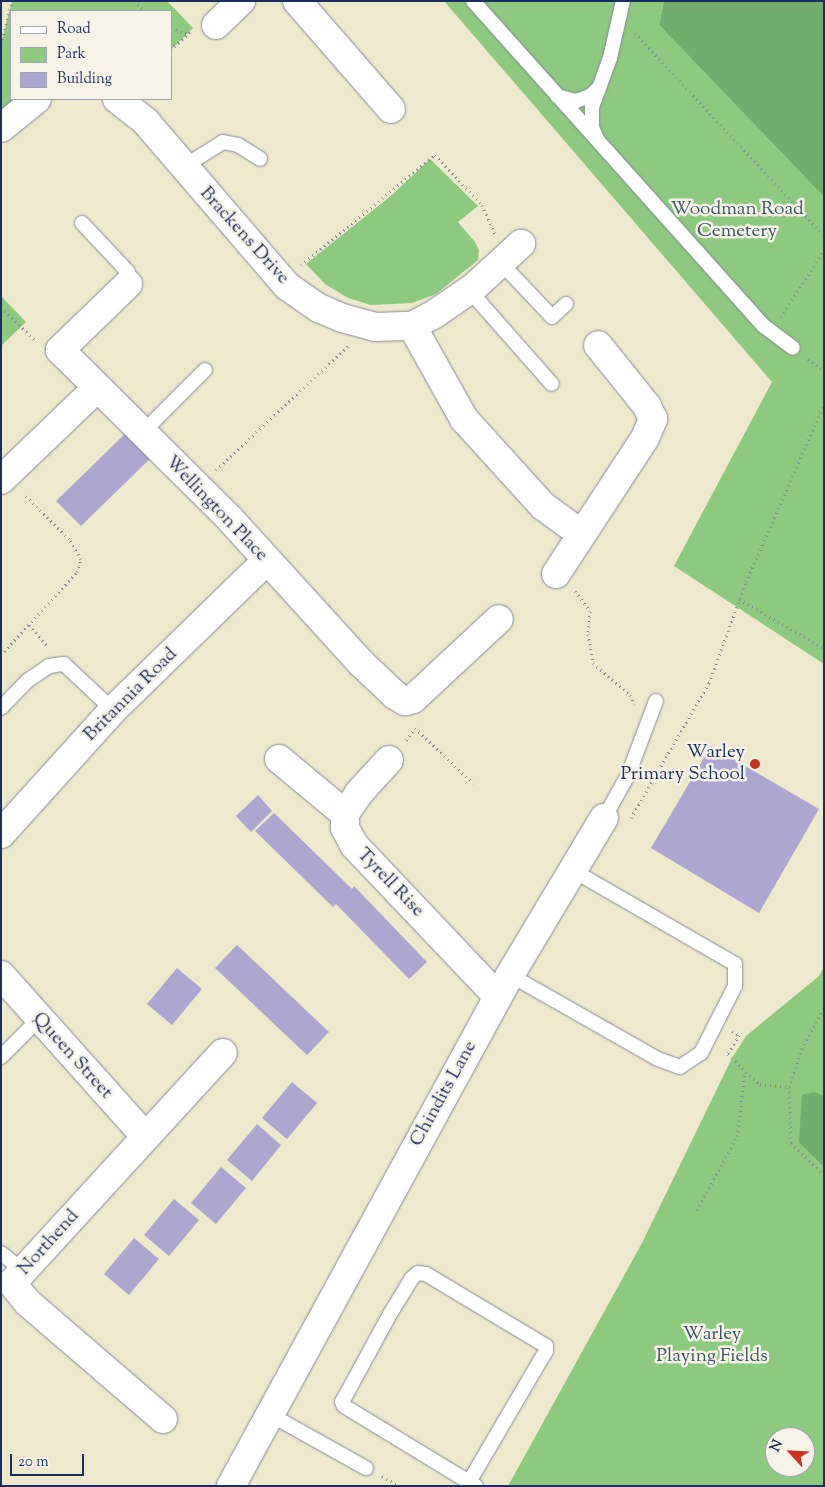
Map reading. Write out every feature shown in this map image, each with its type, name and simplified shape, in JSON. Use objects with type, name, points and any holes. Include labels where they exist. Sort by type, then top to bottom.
[{"type":"street","points":[[216,25],[241,1]]},
{"type":"street","points":[[297,1],[391,109]]},
{"type":"street","points":[[1,128],[36,100]]},
{"type":"street","name":"Brackens Drive","points":[[118,100],[146,122],[287,286],[318,308],[370,326],[412,326]]},
{"type":"street","points":[[509,255],[469,290],[412,326],[464,419],[543,506],[580,533]]},
{"type":"street","points":[[60,350],[128,284]]},
{"type":"street","points":[[556,574],[580,533],[645,438],[653,419],[647,406],[598,345]]},
{"type":"street","name":"Wellington Place","points":[[60,350],[96,389],[198,488],[361,663],[404,701],[413,699],[499,619]]},
{"type":"street","points":[[4,478],[96,389]]},
{"type":"street","name":"Britannia Road","points":[[1,834],[113,710],[266,561]]},
{"type":"street","points":[[279,759],[345,814],[359,793],[389,760]]},
{"type":"street","name":"Tyrell Rise","points":[[345,814],[345,828],[354,845],[504,986]]},
{"type":"street","name":"Chindits Lane","points":[[231,1486],[504,986],[574,872],[604,818]]},
{"type":"street","name":"Queen Street","points":[[1,975],[144,1136]]},
{"type":"street","name":"Northend","points":[[162,1419],[28,1303],[12,1283],[144,1136],[222,1053]]},
{"type":"lane","points":[[473,1],[771,332],[793,348]]},
{"type":"lane","points":[[598,142],[592,127],[592,107],[620,18],[623,1]]},
{"type":"lane","points":[[558,96],[576,101],[590,96],[600,86]]},
{"type":"lane","points":[[183,167],[223,142],[238,145],[260,159]]},
{"type":"lane","points":[[82,223],[128,272],[128,284]]},
{"type":"lane","points":[[509,255],[552,317],[566,304]]},
{"type":"lane","points":[[469,290],[552,384]]},
{"type":"lane","points":[[142,433],[205,370]]},
{"type":"lane","points":[[1,708],[27,681],[49,666],[64,664],[113,710]]},
{"type":"lane","name":"Chindits Lane","points":[[604,818],[628,774],[656,702]]},
{"type":"lane","points":[[504,986],[658,1059],[680,1067],[701,1053],[735,986],[735,964],[574,872]]},
{"type":"lane","points":[[1,1057],[39,1019]]},
{"type":"lane","points":[[1,1253],[23,1271]]},
{"type":"lane","points":[[418,1273],[426,1274],[543,1340],[546,1346],[546,1351],[473,1484],[342,1402],[399,1299],[412,1278],[418,1273]]},
{"type":"lane","points":[[271,1415],[366,1468]]},
{"type":"path","points":[[1,44],[12,1]]},
{"type":"path","points":[[134,1],[144,10]]},
{"type":"path","points":[[620,18],[824,236]]},
{"type":"path","points":[[172,28],[188,34]]},
{"type":"path","points":[[287,286],[305,260],[435,155],[482,205],[509,255]]},
{"type":"path","points":[[771,332],[824,250]]},
{"type":"path","points":[[1,307],[42,347],[60,350]]},
{"type":"path","points":[[198,488],[370,326]]},
{"type":"path","points":[[604,818],[624,829],[708,683],[740,599],[824,405]]},
{"type":"path","points":[[1,655],[77,572],[81,559],[69,538],[4,478]]},
{"type":"path","points":[[556,574],[578,594],[590,611],[588,634],[593,663],[630,695],[644,731]]},
{"type":"path","points":[[740,599],[824,648]]},
{"type":"path","points":[[389,760],[416,728],[473,783]]},
{"type":"path","points":[[824,1007],[802,1049],[789,1087],[791,1143],[824,1175]]},
{"type":"path","points":[[718,1022],[739,1035],[728,1054],[746,1072],[760,1084],[789,1087]]},
{"type":"path","points":[[697,1210],[737,1136],[746,1072]]},
{"type":"green space","points":[[12,1],[167,1],[193,28],[172,49],[172,10],[10,10],[10,100],[36,100],[1,129],[1,44]]},
{"type":"green space","name":"Woodman Road Cemetery","points":[[444,1],[664,1],[659,25],[824,197],[824,664],[674,566],[772,382]]},
{"type":"green space","points":[[664,1],[824,1],[824,197],[659,25]]},
{"type":"green space","points":[[430,159],[478,206],[458,222],[475,242],[479,250],[478,260],[436,294],[412,303],[371,305],[348,298],[325,284],[306,264],[392,195]]},
{"type":"green space","points":[[1,296],[26,322],[1,346]]},
{"type":"green space","name":"Warley Playing Fields","points":[[824,967],[824,1486],[508,1486],[642,1243],[732,1058],[746,1036],[819,976]]},
{"type":"green space","points":[[814,1092],[824,1096],[824,1167],[799,1142],[802,1095]]},
{"type":"building","points":[[132,427],[157,452],[81,526],[56,501]]},
{"type":"building","points":[[711,746],[819,809],[759,913],[651,848]]},
{"type":"building","points":[[258,795],[272,811],[251,832],[236,816]]},
{"type":"building","points":[[274,813],[352,889],[354,886],[427,962],[409,979],[336,904],[333,907],[255,831]]},
{"type":"building","points":[[237,945],[329,1032],[307,1055],[215,968]]},
{"type":"building","points":[[177,968],[202,989],[172,1025],[147,1004]]},
{"type":"building","points":[[292,1082],[317,1103],[287,1139],[262,1118]]},
{"type":"building","points":[[257,1124],[281,1145],[252,1181],[227,1160]]},
{"type":"building","points":[[221,1167],[246,1188],[216,1224],[191,1203]]},
{"type":"building","points":[[174,1199],[199,1220],[169,1256],[144,1235]]},
{"type":"building","points":[[134,1238],[159,1259],[129,1295],[104,1274]]},
{"type":"place","name":"Warley Primary School","points":[[755,764]]}]
